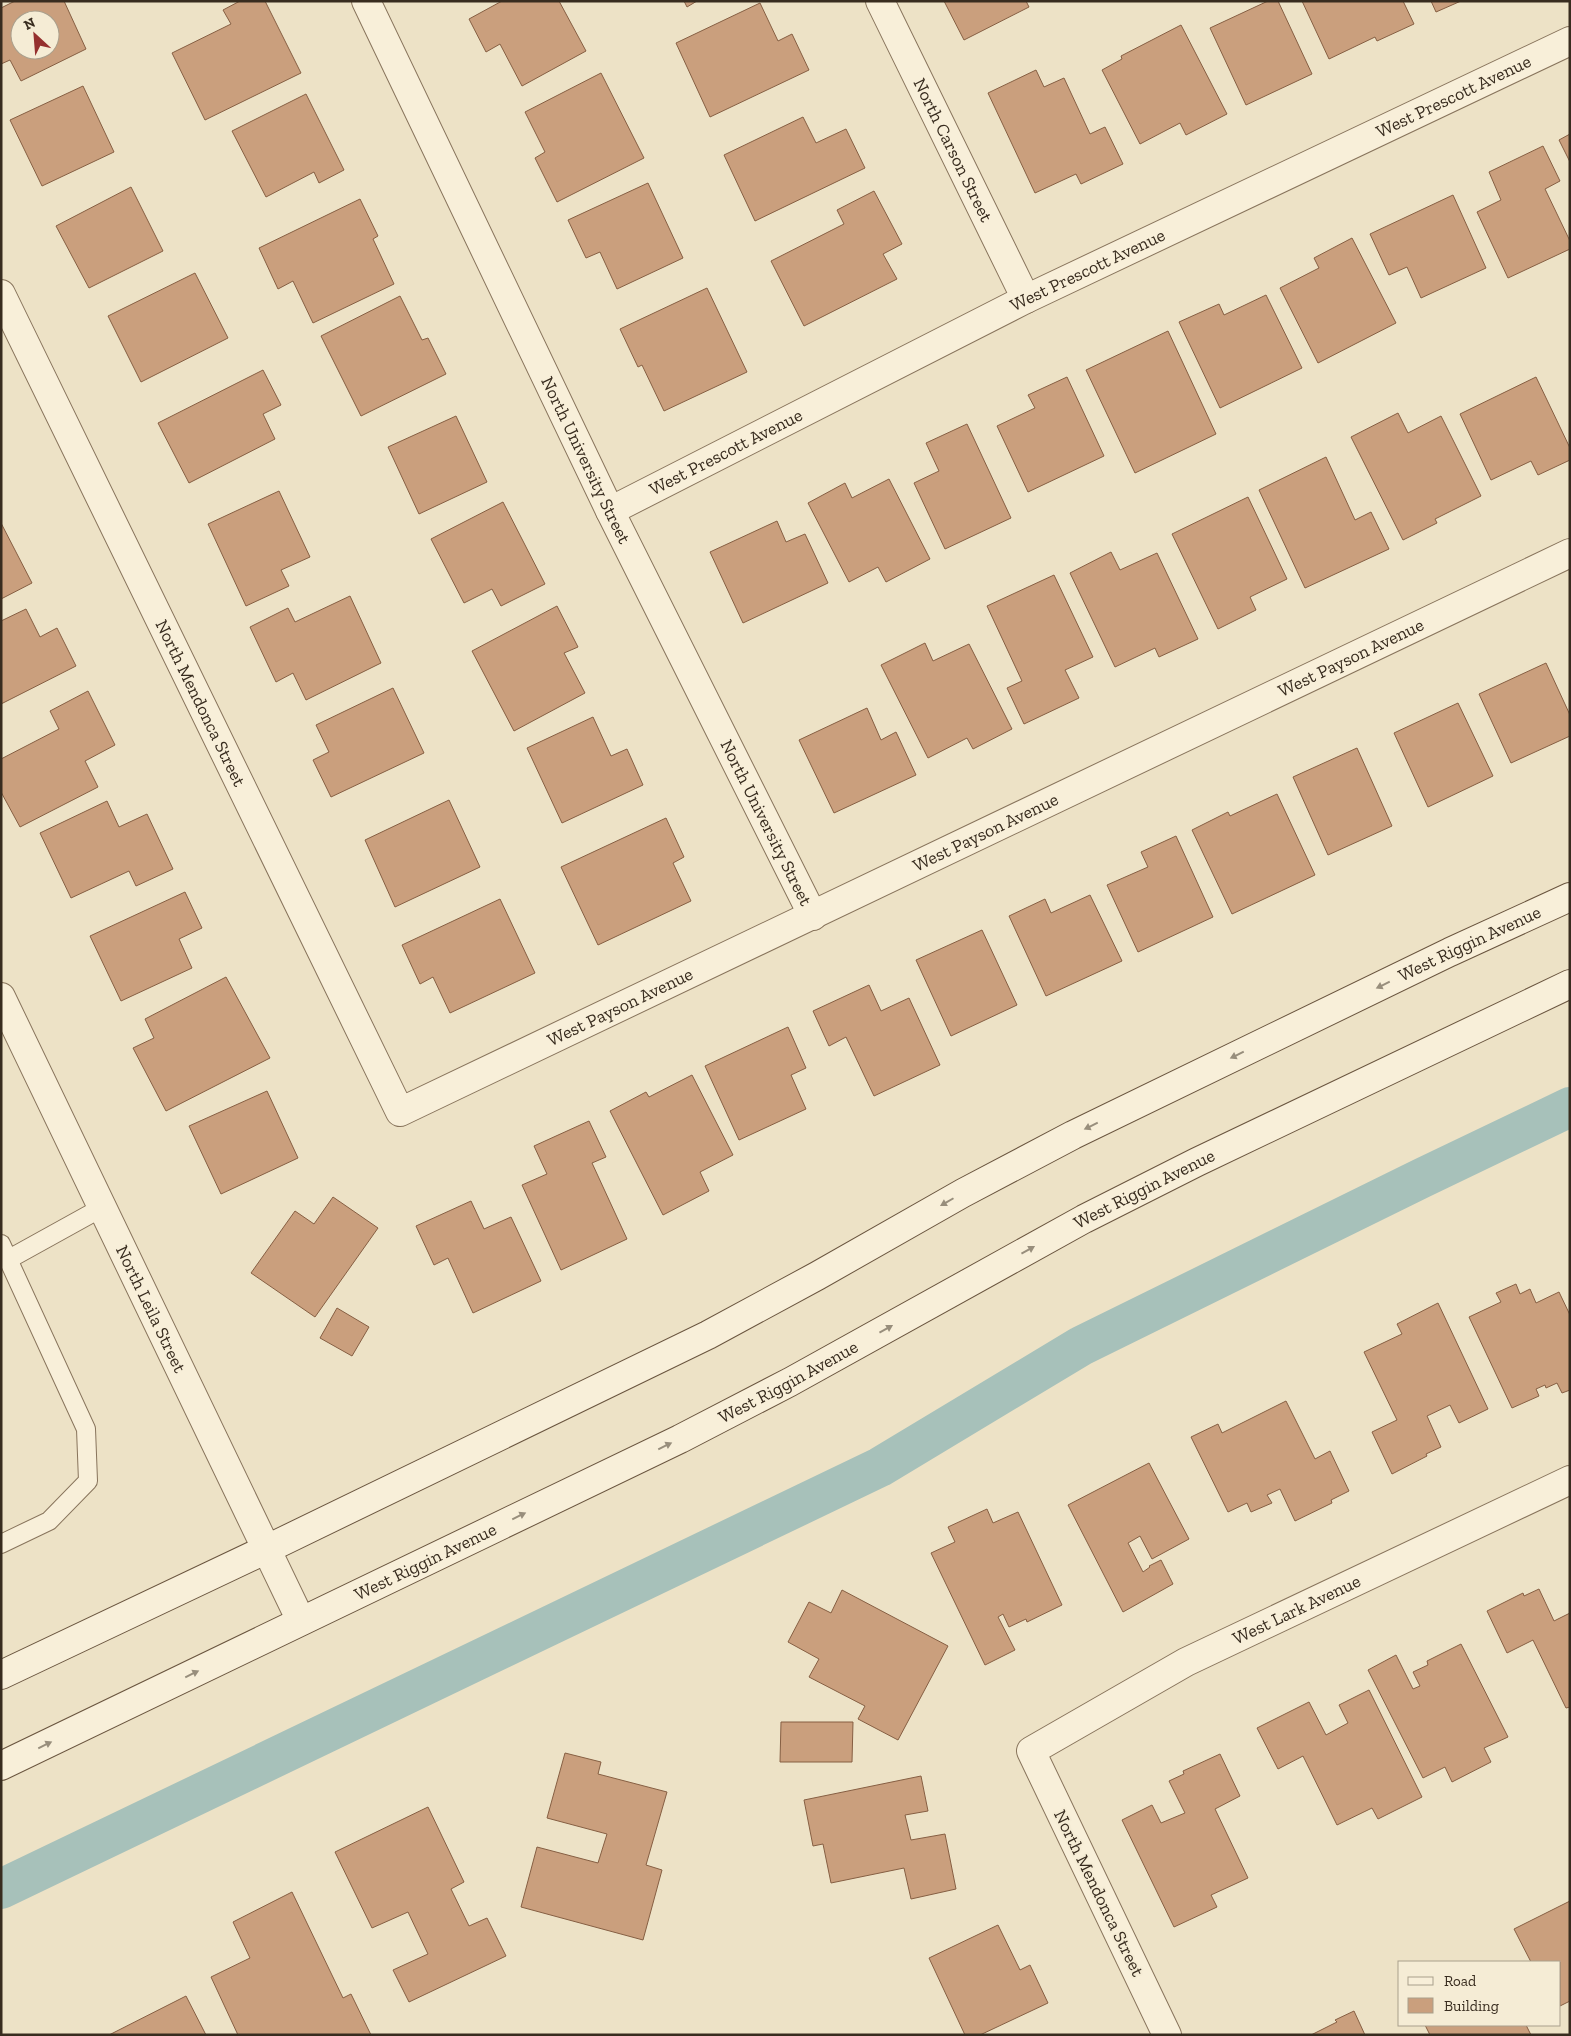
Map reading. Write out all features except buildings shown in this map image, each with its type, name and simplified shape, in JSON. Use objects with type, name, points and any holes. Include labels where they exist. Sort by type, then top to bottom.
[{"type":"street","name":"North University Street","points":[[366,1],[610,511],[813,916]]},
{"type":"street","name":"North Carson Street","points":[[880,1],[1026,299]]},
{"type":"street","name":"West Prescott Avenue","points":[[610,511],[1026,299],[1570,41]]},
{"type":"street","name":"North Mendonca Street","points":[[1,294],[400,1112]]},
{"type":"street","name":"West Payson Avenue","points":[[400,1112],[1570,553]]},
{"type":"street","name":"West Riggin Avenue","points":[[1,1675],[267,1549],[708,1335],[971,1189],[1073,1135],[1450,952],[1570,897]]},
{"type":"street","name":"West Riggin Avenue","points":[[1,1766],[755,1401],[1140,1190],[1570,984]]},
{"type":"street","name":"North Leila Street","points":[[1,996],[301,1621]]},
{"type":"street","name":"West Lark Avenue","points":[[1031,1751],[1186,1662],[1570,1480]]},
{"type":"street","name":"North Mendonca Street","points":[[1031,1751],[1167,2035]]},
{"type":"lane","points":[[9,1259],[102,1207]]},
{"type":"lane","points":[[1,1244],[86,1429],[88,1481],[50,1521],[1,1544]]},
{"type":"waterway","points":[[1,1889],[880,1467],[1081,1346],[1570,1107]]}]
